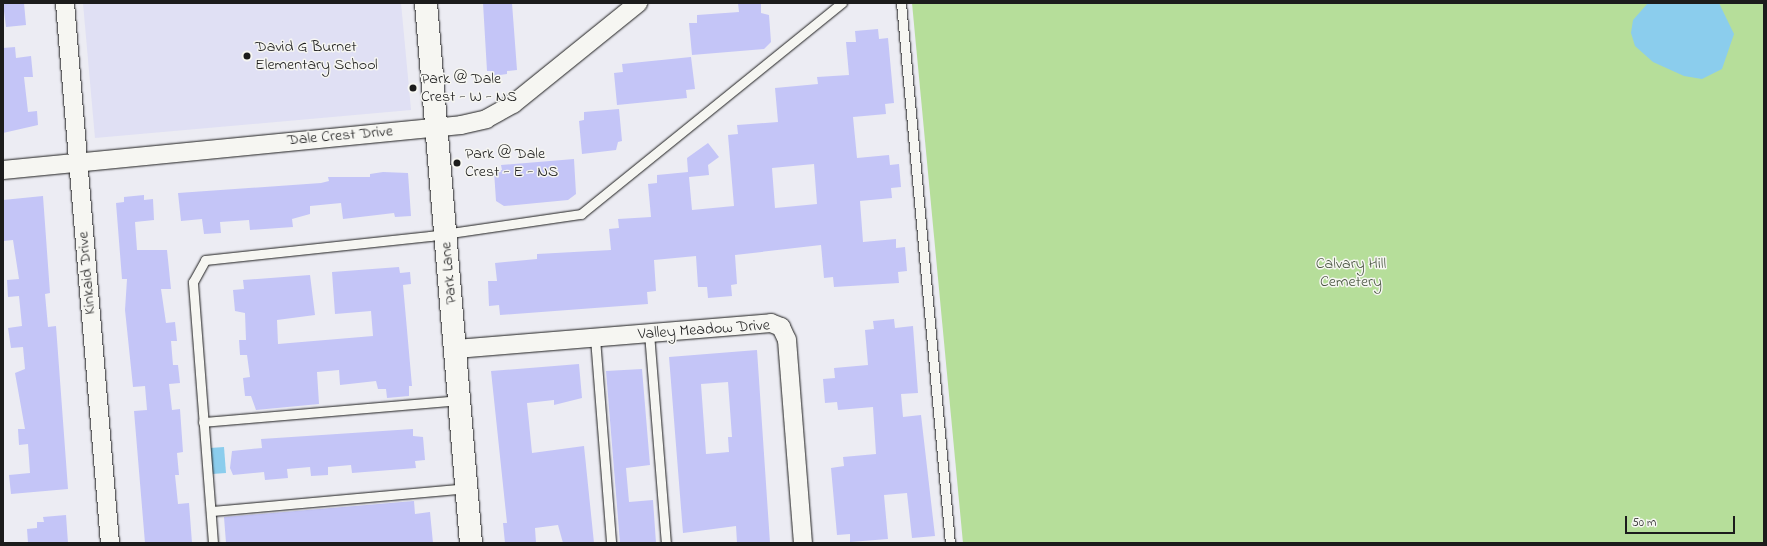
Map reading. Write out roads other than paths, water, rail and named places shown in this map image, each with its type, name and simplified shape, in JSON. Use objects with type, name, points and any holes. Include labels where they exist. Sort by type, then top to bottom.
[{"type":"street","name":"Kinkaid Drive","points":[[65,3],[110,543]]},
{"type":"street","name":"Park Lane","points":[[426,3],[471,543]]},
{"type":"street","name":"Dale Crest Drive","points":[[3,170],[78,161],[436,127],[486,119],[513,104],[638,3]]},
{"type":"street","name":"Valley Meadow Drive","points":[[456,349],[771,323],[784,330],[803,543]]},
{"type":"lane","points":[[213,543],[193,282],[205,260],[446,232],[580,214],[842,3]]},
{"type":"lane","points":[[901,3],[950,543]]},
{"type":"lane","points":[[649,333],[666,543]]},
{"type":"lane","points":[[595,338],[612,543]]},
{"type":"lane","points":[[204,422],[460,400]]},
{"type":"lane","points":[[211,511],[467,488]]},
{"type":"water","points":[[1648,3],[1719,3],[1734,34],[1722,69],[1702,79],[1684,76],[1653,62],[1635,46],[1631,33],[1633,20]]},
{"type":"water","points":[[224,447],[226,473],[212,474],[210,448]]},
{"type":"place","name":"David G Burnet Elementary School","points":[[247,56]]},
{"type":"place","name":"Park @ Dale Crest - W - NS","points":[[413,88]]},
{"type":"place","name":"Park @ Dale Crest - E - NS","points":[[457,163]]},
{"type":"park label","name":"Calvary Hill Cemetery","points":[[1351,273]]}]
